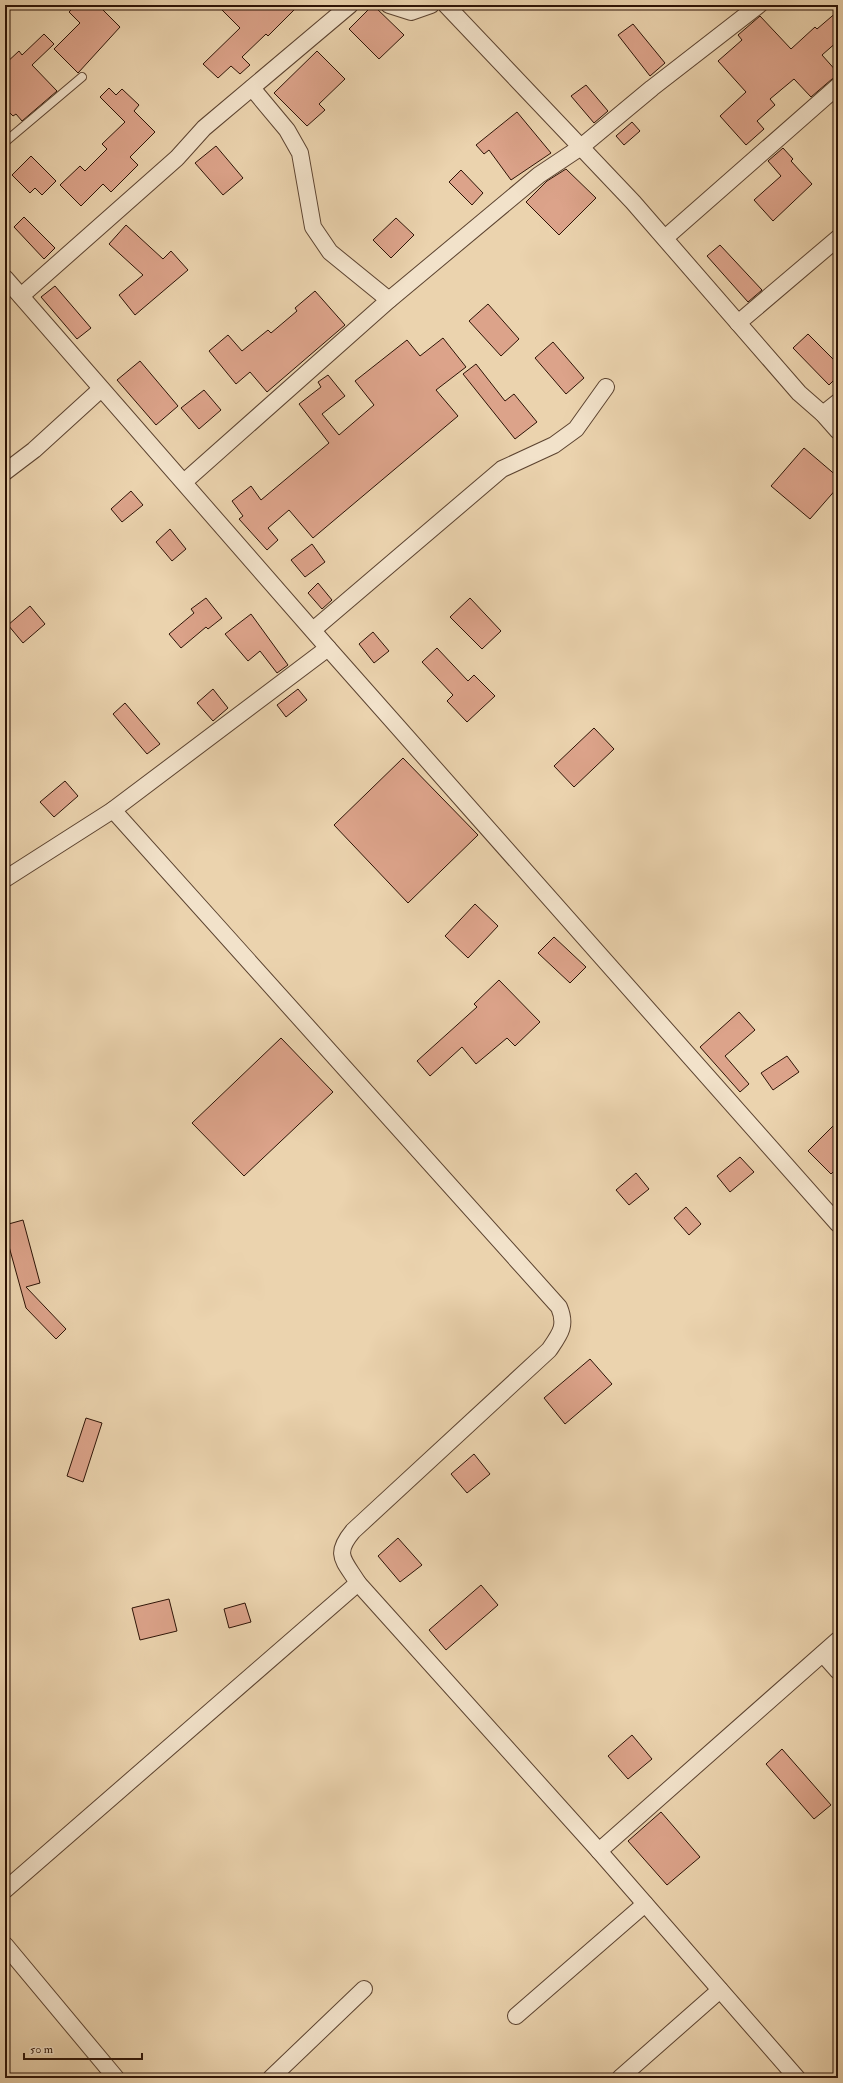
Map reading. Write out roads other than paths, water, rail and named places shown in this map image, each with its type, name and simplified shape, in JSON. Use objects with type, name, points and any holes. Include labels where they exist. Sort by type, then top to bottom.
[{"type":"street","points":[[21,296],[177,158],[204,128],[350,5]]},
{"type":"street","points":[[389,5],[411,12],[431,5]]},
{"type":"street","points":[[446,5],[665,238],[799,393],[823,414],[838,431]]},
{"type":"street","points":[[184,482],[389,300],[539,175],[581,147],[652,88],[758,5]]},
{"type":"street","points":[[665,238],[838,86]]},
{"type":"street","points":[[252,88],[287,130],[300,153],[313,227],[330,252],[389,300]]},
{"type":"street","points":[[738,323],[838,238]]},
{"type":"street","points":[[5,278],[328,648],[838,1224]]},
{"type":"street","points":[[313,630],[502,469],[554,445],[576,429],[606,386]]},
{"type":"street","points":[[5,472],[34,450],[101,389]]},
{"type":"street","points":[[823,414],[838,402]]},
{"type":"street","points":[[5,879],[113,810],[328,648]]},
{"type":"street","points":[[113,810],[559,1307],[563,1317],[560,1334],[549,1350],[353,1531],[344,1543],[341,1552],[358,1583],[599,1851],[797,2078]]},
{"type":"street","points":[[5,1890],[358,1583]]},
{"type":"street","points":[[599,1851],[838,1640]]},
{"type":"street","points":[[823,1654],[838,1670]]},
{"type":"street","points":[[516,2016],[645,1904]]},
{"type":"street","points":[[5,1945],[116,2078]]},
{"type":"street","points":[[270,2078],[364,1989]]},
{"type":"street","points":[[620,2078],[720,1990]]},
{"type":"lane","points":[[5,142],[82,77]]}]
